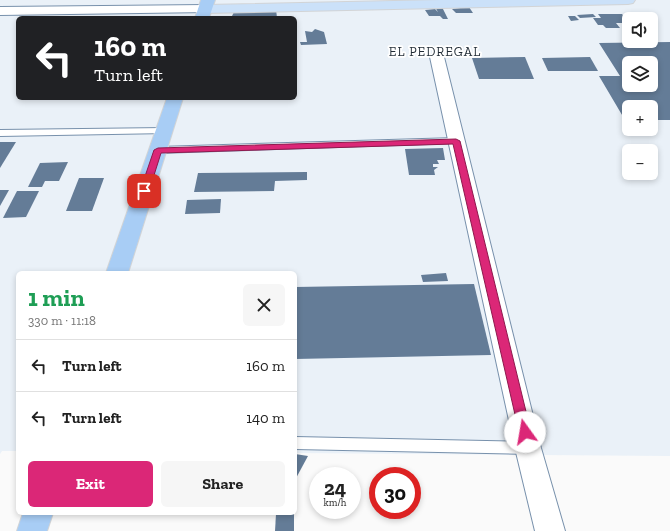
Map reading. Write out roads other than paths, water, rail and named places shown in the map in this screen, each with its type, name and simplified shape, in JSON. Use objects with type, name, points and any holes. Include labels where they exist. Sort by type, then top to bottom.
[{"type":"highway","points":[[118,271],[174,100]]},
{"type":"highway","points":[[32,531],[37,515]]},
{"type":"main road","points":[[0,11],[205,9],[628,0]]},
{"type":"street","points":[[437,57],[528,448],[550,531]]},
{"type":"lane","points":[[0,133],[164,130]]},
{"type":"lane","points":[[158,150],[456,141]]},
{"type":"lane","points":[[297,443],[528,448]]},
{"type":"district","name":"EL PEDREGAL","points":[[435,51]]}]
